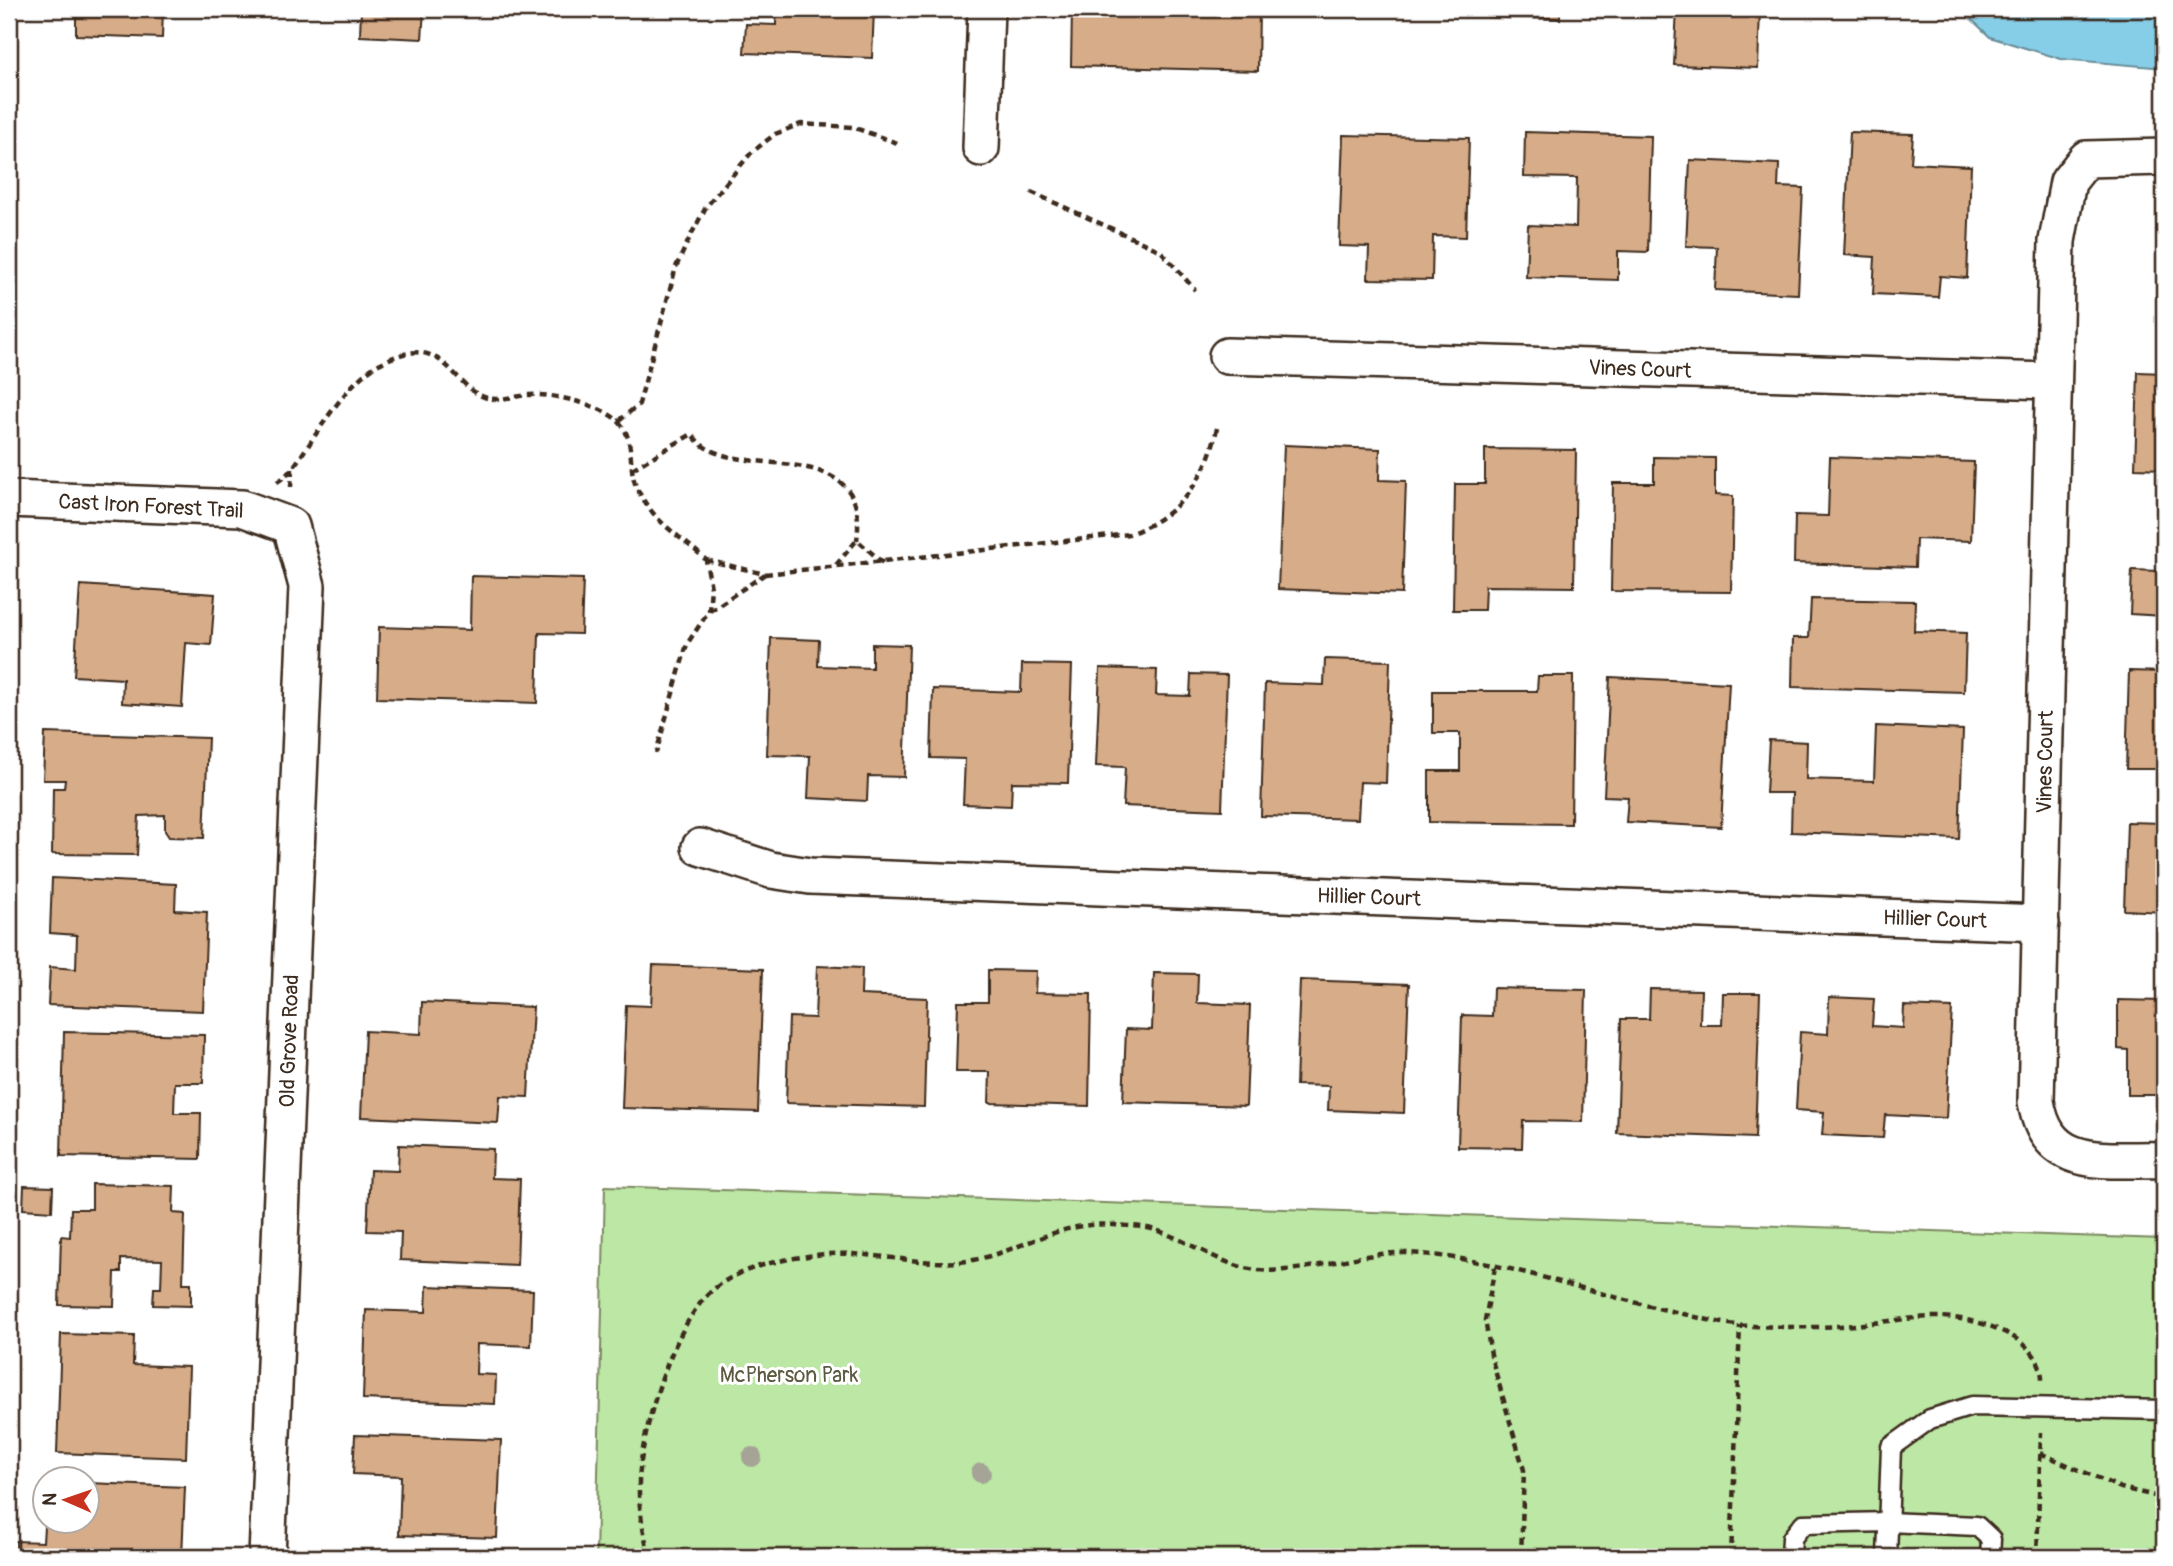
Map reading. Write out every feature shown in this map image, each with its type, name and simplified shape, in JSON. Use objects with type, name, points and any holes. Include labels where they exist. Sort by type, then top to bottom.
[{"type":"street","points":[[981,148],[986,9]]},
{"type":"street","name":"Vines Court","points":[[2164,157],[2086,159],[2068,182],[2057,241],[2036,1101],[2040,1124],[2049,1140],[2064,1152],[2087,1158],[2164,1160]]},
{"type":"street","name":"Vines Court","points":[[1227,356],[2053,381]]},
{"type":"street","name":"Cast Iron Forest Trail","points":[[9,499],[242,508],[291,526]]},
{"type":"street","name":"Old Grove Road","points":[[267,1557],[307,586],[291,526]]},
{"type":"street","name":"Hillier Court","points":[[700,847],[771,870],[810,876],[2041,923]]},
{"type":"lane","points":[[1887,1557],[1891,1447],[1930,1419],[1972,1406],[2164,1410]]},
{"type":"lane","points":[[1791,1557],[1792,1538],[1803,1524],[1888,1522],[1977,1527],[1991,1539],[1990,1557]]},
{"type":"path","points":[[619,421],[639,404],[676,267],[691,235],[706,207],[751,153],[775,134],[802,124],[852,127],[900,144]]},
{"type":"path","points":[[1031,192],[1161,251],[1195,290]]},
{"type":"path","points":[[292,469],[344,396],[377,365],[401,354],[422,353],[441,360],[478,395],[490,399],[554,396],[589,407],[619,421],[626,433],[635,484],[647,507],[680,541],[706,559],[765,574],[1079,542],[1129,534],[1150,526],[1177,507],[1199,482],[1212,452],[1217,428]]},
{"type":"path","points":[[632,469],[692,434],[717,451],[735,457],[802,467],[830,476],[848,488],[857,504],[857,540],[835,566]]},
{"type":"path","points":[[857,540],[883,563]]},
{"type":"path","points":[[706,559],[711,588],[709,611]]},
{"type":"path","points":[[656,753],[687,644],[709,611],[765,574]]},
{"type":"path","points":[[649,1557],[640,1510],[639,1482],[644,1442],[659,1384],[682,1332],[712,1290],[751,1269],[818,1254],[961,1262],[995,1255],[1073,1226],[1109,1224],[1154,1230],[1251,1269],[1290,1272],[1321,1263],[1404,1253],[1496,1267],[1615,1298],[1740,1325],[1835,1326],[1940,1316],[1988,1325],[2022,1342],[2042,1369],[2037,1557]]},
{"type":"path","points":[[1496,1267],[1486,1328],[1524,1470],[1521,1557]]},
{"type":"path","points":[[1731,1557],[1740,1325]]},
{"type":"path","points":[[2040,1453],[2121,1488],[2164,1498]]},
{"type":"green space","name":"McPherson Park","points":[[605,1186],[2164,1239],[2164,1557],[596,1557]]},
{"type":"water","points":[[1961,9],[2164,9],[2164,68],[2061,59],[1990,37]]},
{"type":"building","points":[[76,9],[163,9],[162,38],[76,35]]},
{"type":"building","points":[[361,9],[424,9],[422,39],[360,36]]},
{"type":"building","points":[[776,9],[874,9],[872,58],[744,53],[746,24],[776,25]]},
{"type":"building","points":[[1072,9],[1259,9],[1258,71],[1071,66]]},
{"type":"building","points":[[1488,9],[1560,9],[1560,19],[1488,17]]},
{"type":"building","points":[[1677,9],[1760,9],[1758,68],[1674,65]]},
{"type":"building","points":[[1525,132],[1651,136],[1648,252],[1618,251],[1618,280],[1526,277],[1528,225],[1576,227],[1577,178],[1524,177]]},
{"type":"building","points":[[1850,132],[1913,134],[1911,163],[1971,166],[1967,278],[1940,276],[1938,297],[1873,294],[1875,257],[1844,255]]},
{"type":"building","points":[[1343,135],[1469,138],[1466,237],[1433,236],[1432,280],[1368,279],[1369,247],[1339,246]]},
{"type":"building","points":[[1690,160],[1779,164],[1778,187],[1803,188],[1798,294],[1715,290],[1717,247],[1686,246]]},
{"type":"building","points":[[2138,372],[2164,373],[2164,469],[2135,468]]},
{"type":"building","points":[[1284,445],[1380,449],[1379,480],[1406,481],[1402,594],[1278,589]]},
{"type":"building","points":[[1485,449],[1576,450],[1574,587],[1485,586],[1484,610],[1453,610],[1455,484],[1485,484]]},
{"type":"building","points":[[1654,457],[1715,458],[1715,495],[1733,496],[1731,592],[1611,591],[1613,483],[1654,483]]},
{"type":"building","points":[[1830,457],[1974,462],[1971,541],[1916,539],[1915,567],[1794,563],[1795,515],[1828,516]]},
{"type":"building","points":[[2163,521],[2164,616],[2130,614],[2132,570],[2160,571]]},
{"type":"building","points":[[471,576],[583,579],[581,634],[539,633],[537,703],[377,698],[379,627],[470,630]]},
{"type":"building","points":[[80,585],[215,594],[211,645],[186,643],[182,707],[122,703],[123,679],[74,676]]},
{"type":"building","points":[[1811,599],[1915,601],[1914,631],[1966,633],[1964,692],[1792,687],[1793,638],[1809,638]]},
{"type":"building","points":[[771,638],[819,640],[818,666],[872,668],[872,644],[909,645],[904,777],[868,776],[867,801],[808,798],[810,756],[767,755]]},
{"type":"building","points":[[1325,659],[1390,661],[1386,783],[1360,782],[1358,819],[1261,816],[1265,683],[1324,685]]},
{"type":"building","points":[[1022,664],[1072,665],[1068,783],[1012,782],[1011,806],[963,804],[965,759],[931,758],[933,689],[1021,692]]},
{"type":"building","points":[[1100,668],[1157,670],[1156,695],[1190,696],[1191,674],[1227,675],[1222,810],[1123,806],[1125,767],[1096,766]]},
{"type":"building","points":[[2129,671],[2164,672],[2164,796],[2162,769],[2126,769]]},
{"type":"building","points":[[1538,676],[1573,676],[1571,824],[1429,822],[1429,771],[1460,771],[1460,733],[1433,733],[1433,691],[1537,691]]},
{"type":"building","points":[[1610,677],[1729,683],[1721,827],[1626,822],[1628,797],[1604,796]]},
{"type":"building","points":[[1876,726],[1963,730],[1959,839],[1791,832],[1792,793],[1766,793],[1769,740],[1807,742],[1806,779],[1874,781]]},
{"type":"building","points":[[45,733],[208,738],[204,838],[169,837],[165,831],[165,815],[139,816],[137,855],[52,854],[53,788],[64,788],[65,780],[43,780]]},
{"type":"building","points":[[2127,822],[2164,823],[2164,912],[2124,910]]},
{"type":"building","points":[[52,878],[176,884],[175,910],[207,912],[203,1011],[48,1005],[50,967],[76,969],[77,935],[50,933]]},
{"type":"building","points":[[653,965],[763,969],[758,1112],[622,1108],[626,1005],[651,1006]]},
{"type":"building","points":[[817,966],[862,968],[861,995],[927,998],[924,1107],[786,1103],[789,1017],[815,1018]]},
{"type":"building","points":[[988,970],[1036,971],[1035,993],[1091,994],[1089,1106],[989,1103],[990,1072],[956,1072],[958,1002],[988,1002]]},
{"type":"building","points":[[1154,973],[1198,974],[1197,1003],[1250,1005],[1246,1106],[1123,1102],[1126,1029],[1152,1030]]},
{"type":"building","points":[[1300,980],[1409,984],[1404,1113],[1328,1110],[1329,1086],[1296,1085]]},
{"type":"building","points":[[1493,988],[1586,990],[1583,1122],[1523,1121],[1522,1148],[1458,1147],[1462,1015],[1492,1016]]},
{"type":"building","points":[[1650,989],[1701,990],[1700,1025],[1722,1025],[1723,993],[1760,993],[1755,1138],[1617,1133],[1621,1019],[1649,1019]]},
{"type":"building","points":[[1829,997],[1874,999],[1872,1026],[1903,1028],[1904,1006],[1952,1008],[1946,1118],[1885,1115],[1883,1138],[1822,1135],[1824,1112],[1796,1110],[1800,1032],[1828,1034]]},
{"type":"building","points":[[2118,1000],[2164,1001],[2164,1095],[2128,1095],[2128,1050],[2118,1049]]},
{"type":"building","points":[[422,1002],[533,1007],[528,1097],[500,1096],[498,1123],[361,1117],[365,1031],[421,1034]]},
{"type":"building","points":[[64,1032],[204,1035],[203,1083],[175,1083],[174,1113],[201,1113],[200,1159],[61,1156]]},
{"type":"building","points":[[399,1145],[493,1149],[492,1178],[520,1179],[517,1265],[400,1260],[401,1232],[367,1231],[370,1170],[398,1171]]},
{"type":"building","points":[[92,1184],[174,1186],[173,1213],[185,1214],[183,1283],[191,1283],[191,1306],[153,1305],[154,1288],[161,1288],[162,1260],[121,1259],[121,1272],[115,1272],[114,1306],[59,1305],[61,1236],[70,1237],[71,1209],[92,1209]]},
{"type":"building","points":[[24,1186],[53,1187],[52,1211],[23,1209]]},
{"type":"building","points":[[427,1286],[533,1290],[531,1346],[477,1344],[476,1374],[496,1375],[495,1404],[363,1399],[366,1310],[426,1312]]},
{"type":"building","points":[[61,1334],[134,1336],[133,1365],[189,1367],[186,1458],[57,1453]]},
{"type":"building","points":[[355,1435],[501,1440],[497,1538],[399,1535],[401,1476],[353,1474]]},
{"type":"building","points":[[102,1484],[185,1487],[182,1557],[16,1557],[16,1541],[43,1542],[44,1534],[102,1534]]}]
